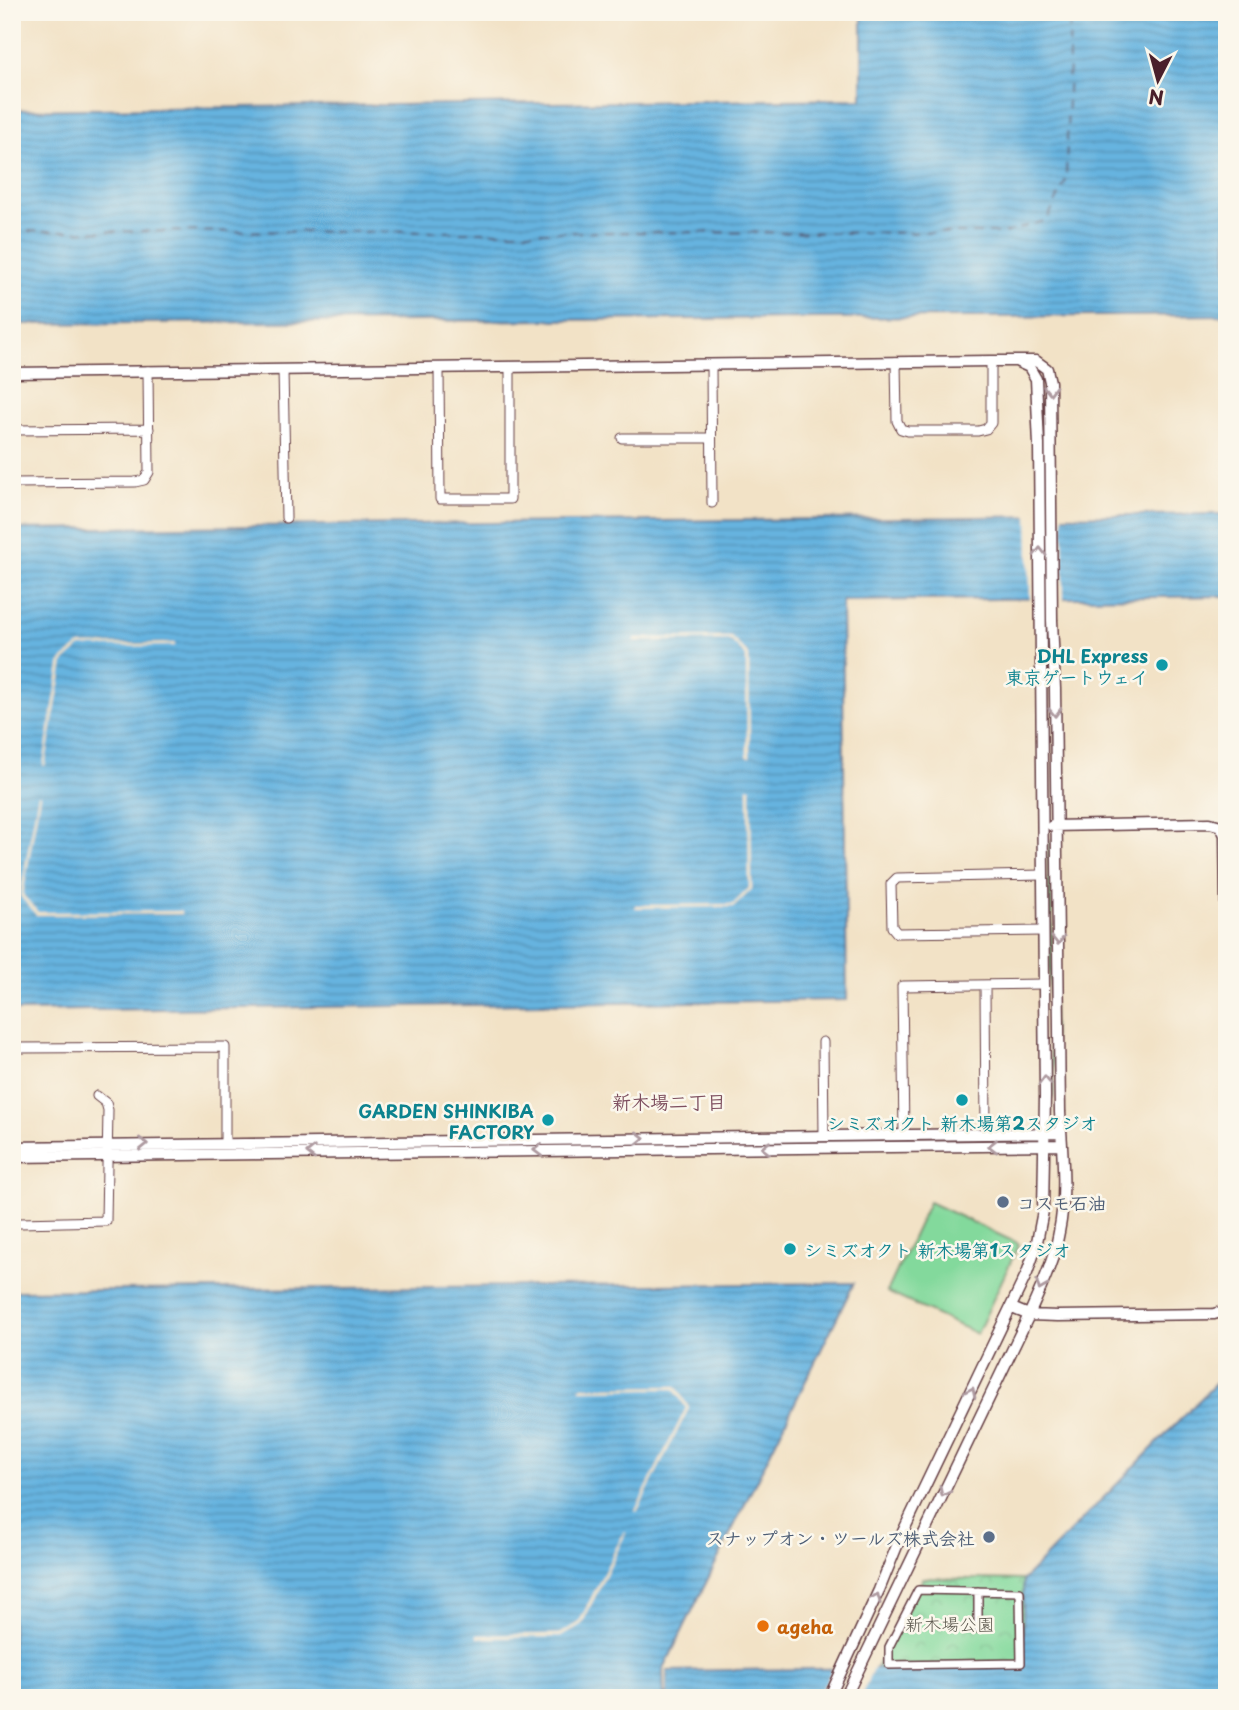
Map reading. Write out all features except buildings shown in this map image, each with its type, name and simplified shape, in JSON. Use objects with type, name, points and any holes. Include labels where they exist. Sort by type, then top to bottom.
[{"type":"street","points":[[896,362],[897,421],[901,429],[978,431],[986,429],[991,423],[991,361]]},
{"type":"street","points":[[12,373],[991,361],[1036,361],[1047,369],[1050,382],[1045,445],[1046,620],[1041,826],[1044,1145],[1043,1211],[1040,1230],[1032,1260],[1012,1308],[901,1536],[829,1698]]},
{"type":"street","points":[[710,365],[712,503]]},
{"type":"street","points":[[439,368],[440,499],[510,499],[510,367]]},
{"type":"street","points":[[283,370],[286,518]]},
{"type":"street","points":[[12,483],[144,480],[149,472],[148,371]]},
{"type":"street","points":[[12,430],[149,429]]},
{"type":"street","points":[[622,438],[711,438]]},
{"type":"street","points":[[845,1698],[1029,1315],[1051,1262],[1059,1233],[1063,1205],[1057,825],[1046,620]]},
{"type":"street","points":[[1041,826],[1210,823],[1221,826],[1225,835],[1227,985]]},
{"type":"street","points":[[1042,875],[897,878],[891,884],[891,925],[897,933],[1043,931]]},
{"type":"street","points":[[904,1135],[902,986],[1043,984]]},
{"type":"street","points":[[985,985],[986,1134]]},
{"type":"street","points":[[823,1042],[824,1136]]},
{"type":"street","points":[[17,1048],[225,1047],[225,1143]]},
{"type":"street","points":[[20,1223],[106,1221],[108,1110],[106,1103],[97,1097]]},
{"type":"street","points":[[709,1143],[824,1136],[1061,1133]]},
{"type":"street","points":[[107,1150],[225,1143],[400,1146]]},
{"type":"street","points":[[12,1147],[21,1153],[709,1143],[1062,1145]]},
{"type":"street","points":[[1012,1308],[1029,1315],[1214,1314],[1227,1310]]},
{"type":"street","points":[[918,1590],[978,1591],[1020,1592],[1020,1663],[889,1665],[889,1647],[918,1590]]},
{"type":"street","points":[[978,1591],[978,1629]]},
{"type":"green space","points":[[1048,840],[1051,840],[1054,1098],[1051,1098]]},
{"type":"green space","points":[[929,1202],[1019,1244],[977,1334],[887,1292]]},
{"type":"green space","name":"新木場公園","points":[[923,1578],[1023,1580],[1023,1666],[876,1668]]},
{"type":"water","points":[[862,12],[1227,12],[1227,315],[12,324],[12,110],[862,99]]},
{"type":"water","points":[[1227,514],[1227,596],[842,601],[847,1000],[12,1011],[12,529]]},
{"type":"water","points":[[854,1283],[663,1670],[664,1698],[12,1698],[12,1291]]},
{"type":"water","points":[[1227,1372],[1227,1675],[1205,1698],[667,1698],[667,1671],[1023,1666],[1023,1580]]},
{"type":"pier","points":[[1028,513],[1063,513],[1064,602],[1030,602]]},
{"type":"pier","points":[[731,637],[749,655],[750,757],[747,757],[746,656],[730,640],[635,641],[635,638]]},
{"type":"pier","points":[[175,643],[175,646],[81,647],[64,662],[45,766],[43,765],[61,661],[80,645]]},
{"type":"pier","points":[[748,787],[751,787],[752,889],[734,907],[635,908],[635,905],[733,904],[749,888]]},
{"type":"pier","points":[[38,794],[40,795],[23,895],[38,912],[181,911],[181,914],[36,915],[20,896]]},
{"type":"pier","points":[[676,1386],[689,1408],[637,1512],[635,1511],[686,1408],[674,1389],[580,1390],[580,1387]]},
{"type":"pier","points":[[624,1532],[626,1533],[582,1624],[561,1637],[477,1638],[477,1635],[560,1634],[579,1622]]},
{"type":"pier","points":[[834,1665],[875,1665],[860,1698],[818,1698]]},
{"type":"ferry route","points":[[12,231],[1005,233],[1047,220],[1066,180],[1070,12]]},
{"type":"place","name":"DHL Express 東京ゲートウェイ","points":[[1162,665]]},
{"type":"place","name":"シミズオクト 新木場第2スタジオ","points":[[962,1100]]},
{"type":"place","name":"GARDEN SHINKIBA FACTORY","points":[[548,1120]]},
{"type":"place","name":"コスモ石油","points":[[1003,1202]]},
{"type":"place","name":"シミズオクト 新木場第1スタジオ","points":[[790,1249]]},
{"type":"place","name":"スナップオン・ツールズ株式会社","points":[[989,1537]]},
{"type":"place","name":"ageha","points":[[763,1626]]},
{"type":"district","name":"新木場二丁目","points":[[669,1101]]}]
